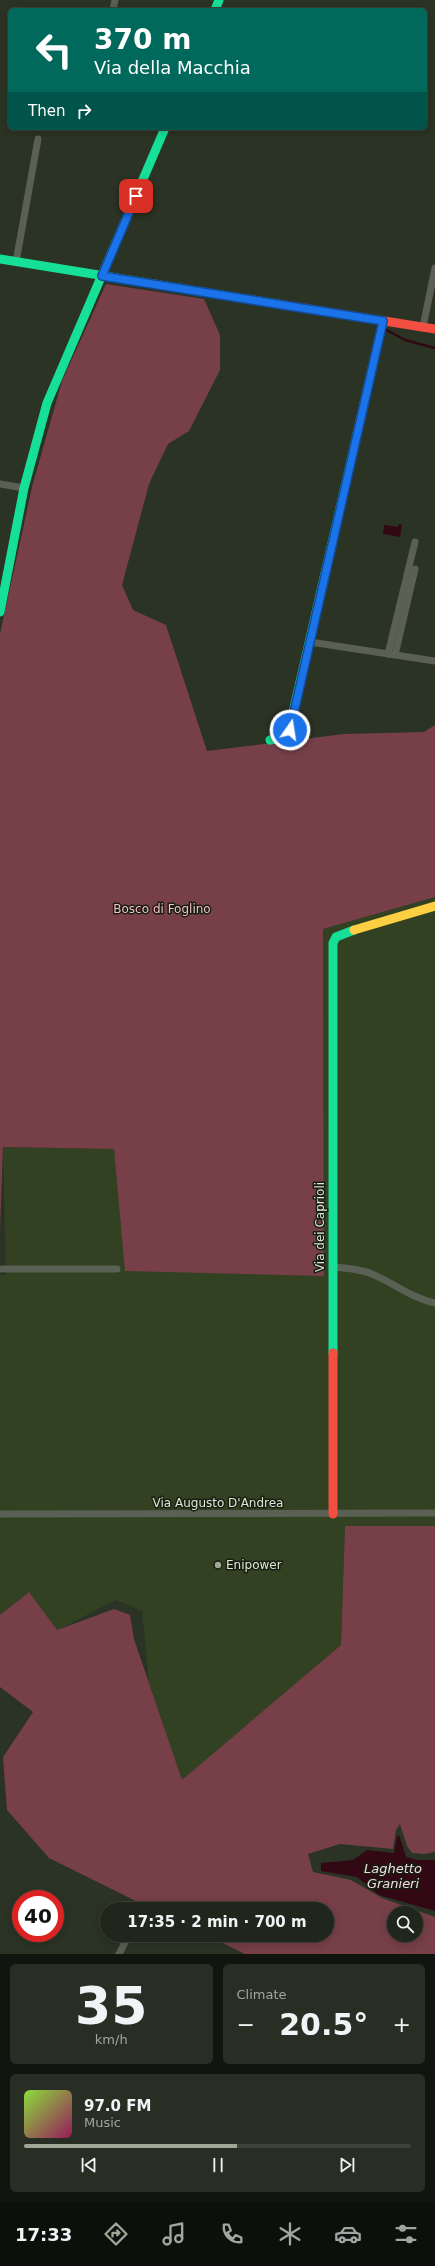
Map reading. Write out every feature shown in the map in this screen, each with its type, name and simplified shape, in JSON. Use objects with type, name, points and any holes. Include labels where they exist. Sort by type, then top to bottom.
[{"type":"street","points":[[0,612],[24,488],[37,433],[51,390],[102,276],[164,130]]},
{"type":"street","points":[[16,262],[38,139]]},
{"type":"street","points":[[0,259],[435,329]]},
{"type":"street","points":[[423,327],[435,268]]},
{"type":"street","points":[[270,740],[283,738],[290,730],[383,321]]},
{"type":"street","points":[[0,484],[24,488]]},
{"type":"street","points":[[391,654],[415,542]]},
{"type":"street","points":[[391,654],[415,569]]},
{"type":"street","points":[[310,642],[435,660]]},
{"type":"street","name":"Via dei Caprioli","points":[[333,1514],[332,1267],[334,939],[341,934],[435,906]]},
{"type":"street","points":[[332,1267],[370,1273],[412,1296],[435,1303]]},
{"type":"street","points":[[0,1269],[117,1269]]},
{"type":"street","name":"Via Augusto D'Andrea","points":[[0,1514],[435,1513]]},
{"type":"street","points":[[119,1954],[125,1942]]},
{"type":"shaded area","points":[[435,897],[435,1526],[345,1526],[341,1645],[182,1781],[149,1682],[142,1611],[116,1600],[56,1631],[29,1592],[0,1615],[0,1275],[6,1275],[3,1147],[114,1149],[324,1276],[323,929]]},
{"type":"green space","name":"Bosco di Foglino","points":[[106,284],[204,299],[220,335],[220,370],[189,431],[168,444],[149,484],[122,585],[133,610],[166,625],[207,751],[344,734],[424,732],[435,725],[435,897],[323,929],[324,1276],[125,1271],[114,1149],[3,1147],[0,1230],[0,634],[32,487],[62,381]]},
{"type":"green space","points":[[345,1526],[435,1526],[435,1852],[424,1854],[412,1853],[407,1846],[400,1824],[396,1830],[393,1849],[340,1844],[308,1854],[313,1872],[351,1880],[382,1898],[404,1906],[387,1906],[387,1942],[423,1942],[423,1913],[435,1917],[435,1954],[245,1954],[220,1942],[334,1942],[334,1902],[138,1902],[49,1858],[7,1810],[3,1757],[33,1712],[0,1687],[0,1615],[29,1592],[57,1630],[114,1609],[130,1615],[134,1639],[182,1780],[341,1645]]},
{"type":"water","points":[[399,524],[402,525],[400,537],[383,534],[384,525],[398,527]]},
{"type":"water","name":"Laghetto Granieri","points":[[399,1835],[406,1857],[418,1860],[435,1860],[435,1911],[423,1908],[423,1906],[418,1906],[379,1895],[357,1877],[321,1871],[321,1863],[353,1860],[367,1850],[394,1853],[397,1836]]},
{"type":"waterway","points":[[383,328],[405,340],[435,348]]},
{"type":"traffic: fast","points":[[216,8],[219,0]]},
{"type":"traffic: fast","points":[[0,612],[24,488],[47,403],[164,130]]},
{"type":"traffic: fast","points":[[0,259],[278,304]]},
{"type":"traffic: fast","points":[[270,740],[283,738],[289,730],[383,321]]},
{"type":"traffic: fast","points":[[333,1353],[333,943],[336,937],[354,930]]},
{"type":"traffic: slow","points":[[354,930],[435,906]]},
{"type":"traffic: jam","points":[[278,304],[435,329]]},
{"type":"traffic: jam","points":[[333,1353],[333,1514]]},
{"type":"place","name":"Enipower","points":[[218,1565]]},
{"type":"route","points":[[136,196],[102,276],[383,321],[290,730]]}]
